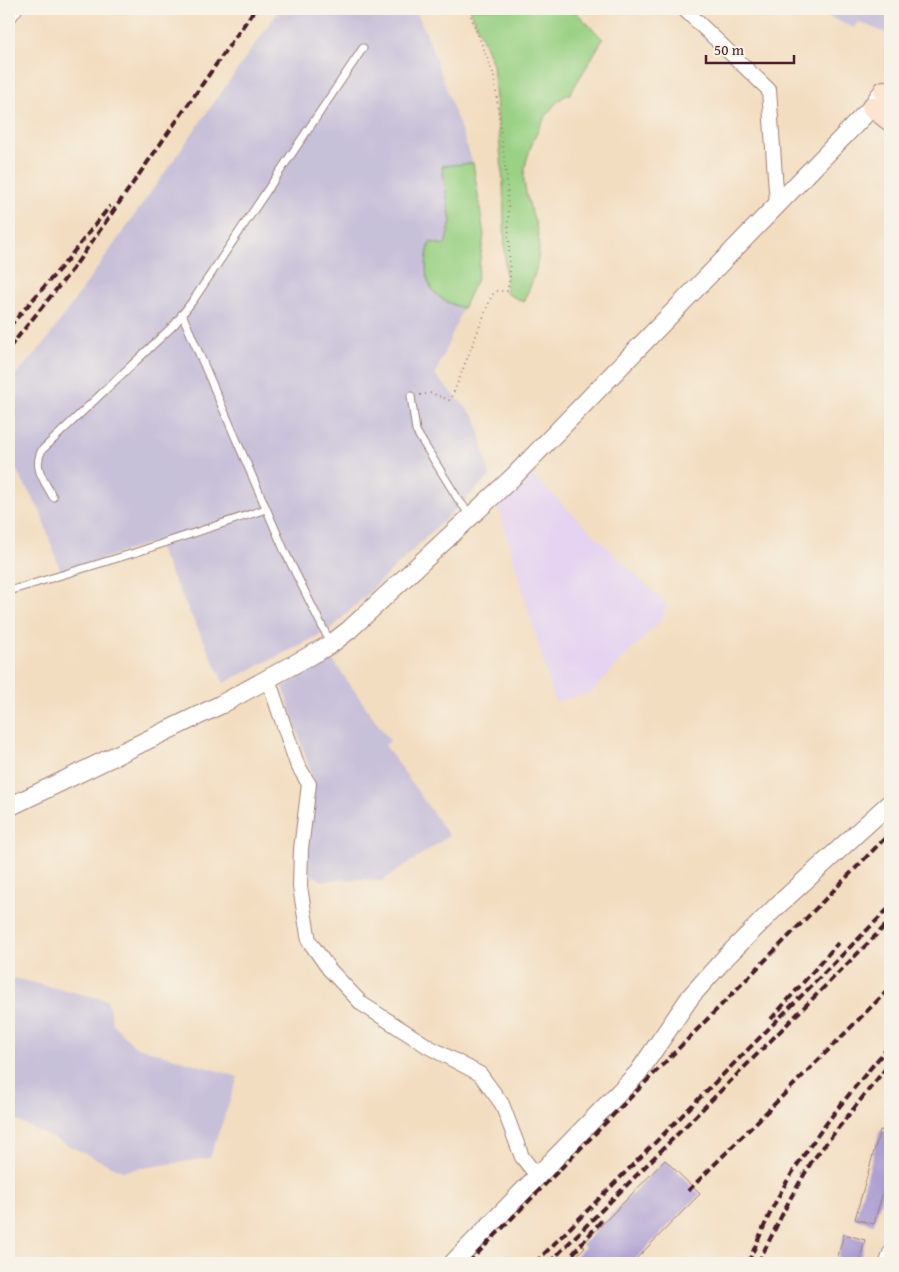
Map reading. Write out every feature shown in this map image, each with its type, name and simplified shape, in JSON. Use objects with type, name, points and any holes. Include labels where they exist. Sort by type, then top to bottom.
[{"type":"main road","points":[[872,107],[890,121]]},
{"type":"street","points":[[9,17],[15,9]]},
{"type":"street","points":[[684,9],[769,90],[777,205]]},
{"type":"street","points":[[9,808],[220,705],[332,644],[514,476],[887,93]]},
{"type":"street","points":[[268,679],[297,764],[309,784],[301,849],[300,887],[309,941],[329,969],[362,1004],[429,1047],[480,1074],[502,1104],[522,1157],[538,1177]]},
{"type":"street","points":[[453,1263],[638,1073],[691,996],[725,958],[777,906],[890,803]]},
{"type":"street","points":[[888,1263],[890,1253]]},
{"type":"lane","points":[[53,497],[38,468],[36,459],[42,450],[174,324],[182,314],[363,48]]},
{"type":"lane","points":[[182,314],[266,509],[314,613],[332,644]]},
{"type":"lane","points":[[411,396],[416,431],[458,499],[471,516]]},
{"type":"lane","points":[[9,591],[134,553],[266,509]]},
{"type":"path","points":[[411,396],[431,393],[449,400],[452,397],[492,295],[497,291],[508,292],[510,279],[507,182],[494,76],[468,9]]},
{"type":"shaded area","points":[[280,9],[415,9],[427,35],[473,163],[442,166],[451,222],[445,245],[430,242],[456,306],[463,308],[435,375],[476,418],[490,476],[330,630],[224,683],[155,541],[61,573],[40,511],[9,458],[9,382],[43,345]]},
{"type":"shaded area","points":[[821,9],[890,9],[890,35],[859,22],[854,28],[829,17]]},
{"type":"shaded area","points":[[530,473],[667,605],[661,620],[590,693],[555,702],[498,506]]},
{"type":"shaded area","points":[[332,659],[390,741],[385,745],[449,836],[382,881],[346,879],[323,881],[310,874],[307,868],[313,779],[283,687]]},
{"type":"shaded area","points":[[9,977],[107,1000],[113,1024],[134,1046],[238,1077],[210,1158],[122,1171],[9,1117]]},
{"type":"green space","points":[[470,9],[573,9],[603,39],[570,94],[561,99],[545,118],[527,159],[524,171],[525,190],[539,239],[539,248],[534,276],[523,302],[506,293],[503,183],[493,64]]},
{"type":"green space","points":[[473,163],[484,235],[477,279],[463,308],[451,304],[434,292],[429,284],[426,265],[430,242],[445,245],[451,222],[442,166]]},
{"type":"building","points":[[880,1130],[890,1132],[890,1167],[874,1224],[855,1219]]},
{"type":"building","points":[[665,1160],[700,1194],[632,1263],[569,1263],[585,1247],[582,1245]]},
{"type":"building","points":[[844,1234],[865,1240],[859,1263],[836,1263]]},
{"type":"railway","points":[[9,348],[72,270],[255,9]]},
{"type":"railway","points":[[9,327],[64,264],[110,206]]},
{"type":"railway","points":[[468,1263],[890,833]]},
{"type":"railway","points":[[535,1263],[890,907]]},
{"type":"railway","points":[[549,1263],[890,921]]},
{"type":"railway","points":[[771,1019],[838,943]]},
{"type":"railway","points":[[688,1191],[890,988]]},
{"type":"railway","points":[[748,1263],[775,1202],[786,1183],[835,1112],[890,1045]]},
{"type":"railway","points":[[758,1263],[790,1199],[812,1161],[890,1063]]},
{"type":"railway","points":[[565,1263],[602,1220]]}]
